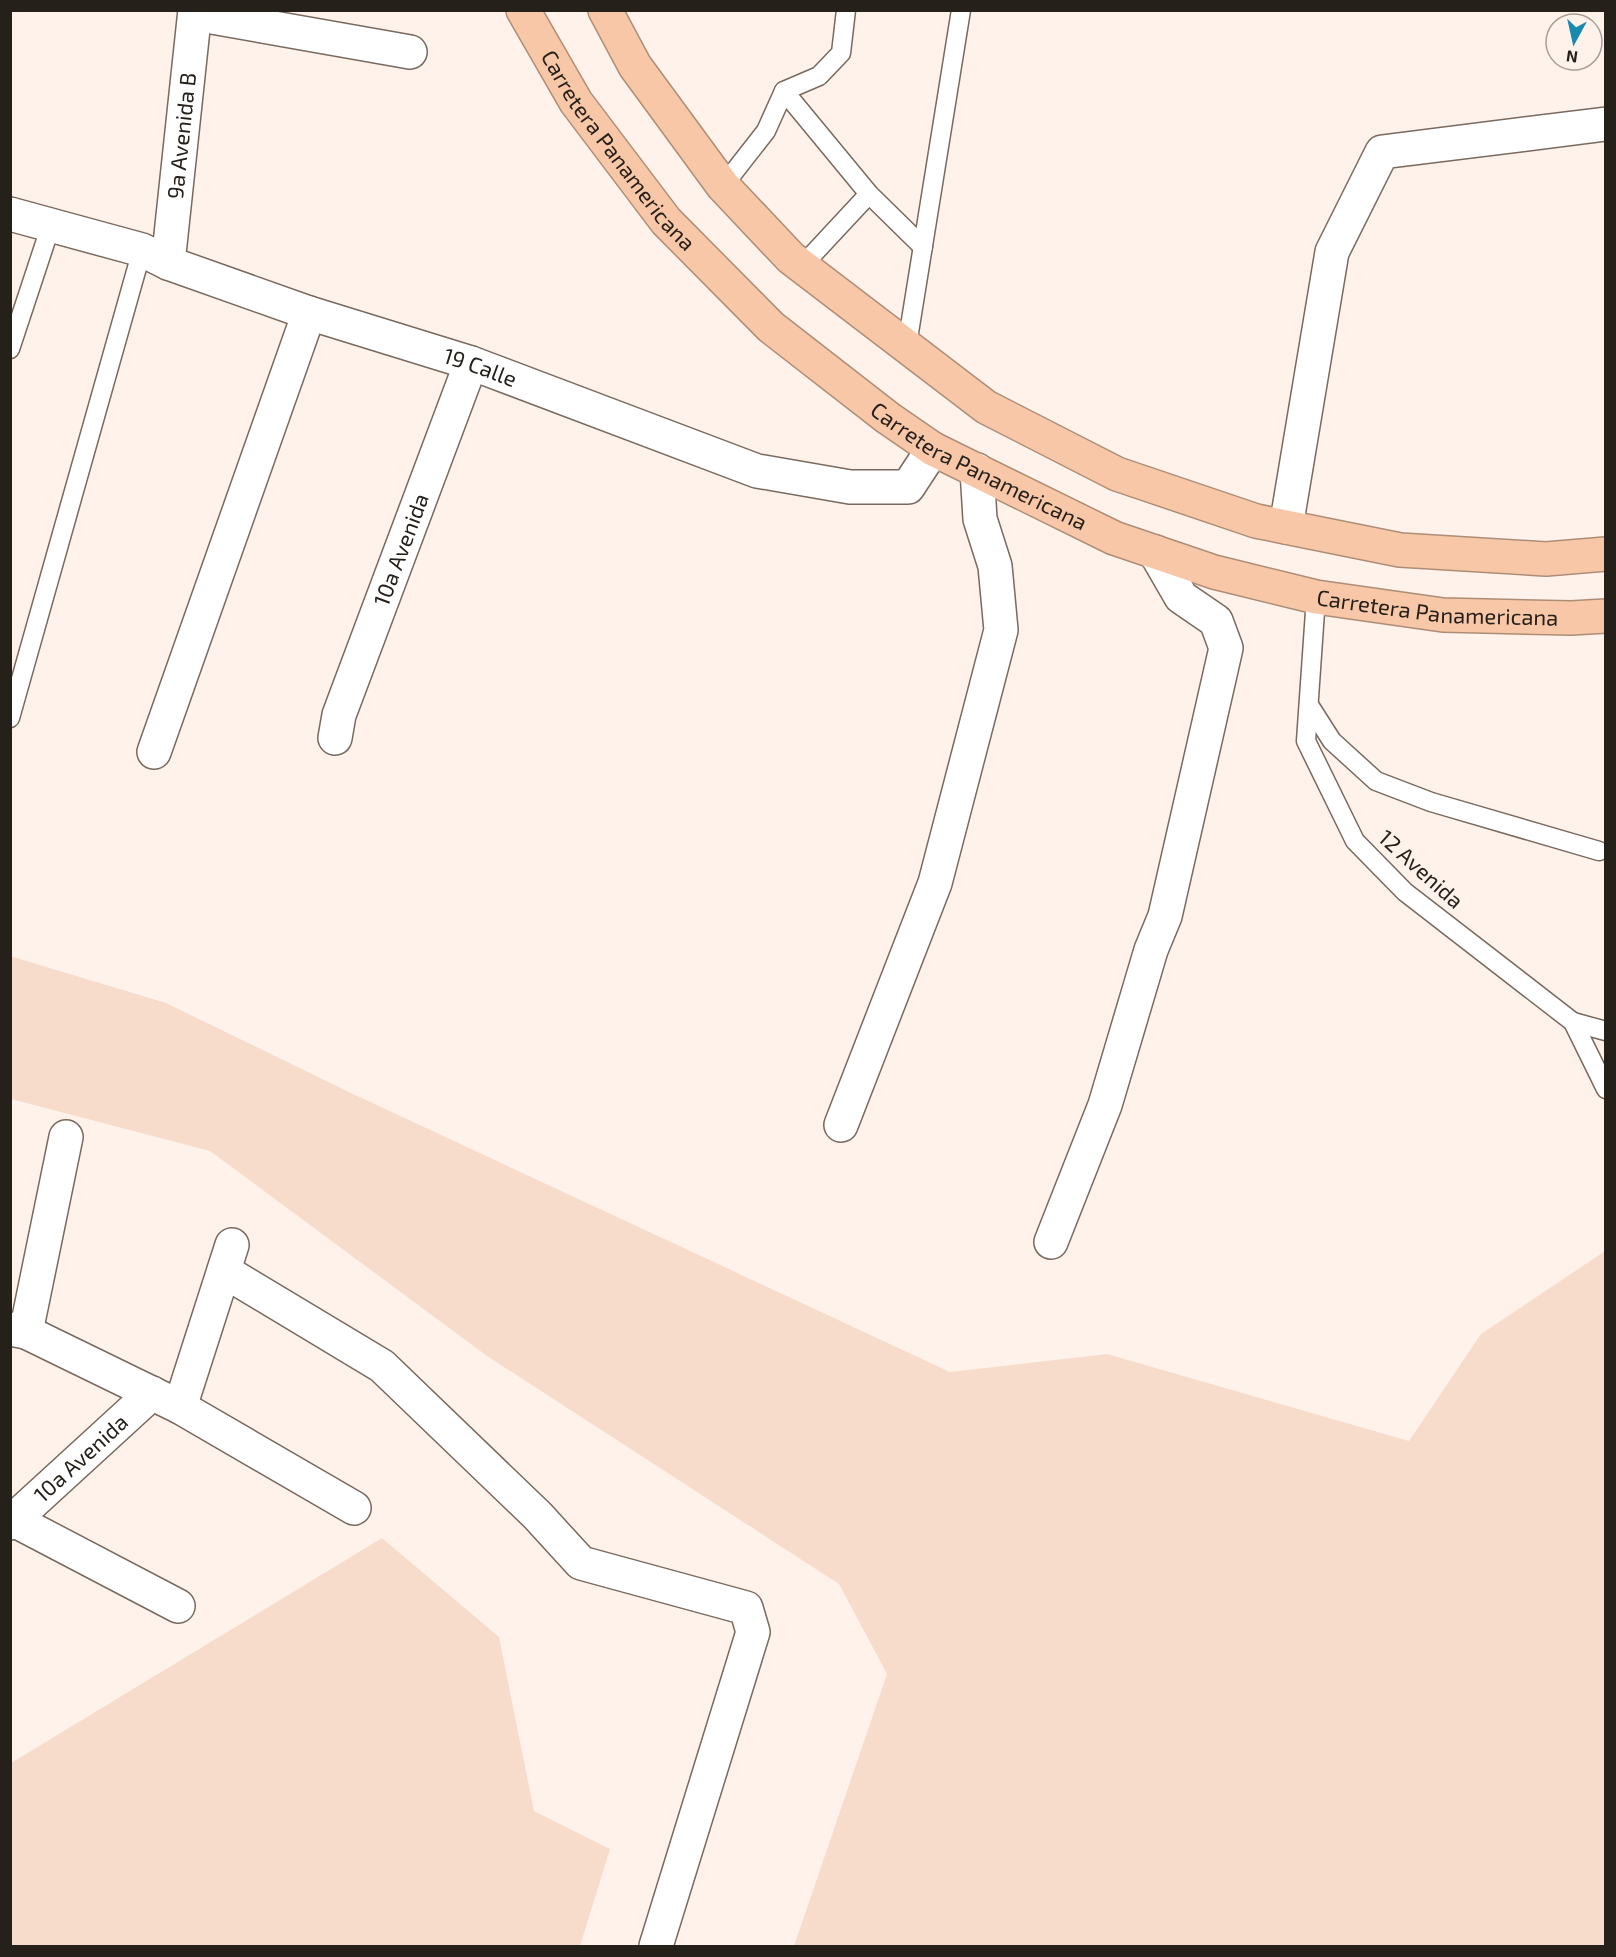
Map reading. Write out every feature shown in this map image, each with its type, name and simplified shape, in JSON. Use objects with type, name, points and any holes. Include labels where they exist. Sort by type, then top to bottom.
[{"type":"highway","name":"Carretera Panamericana","points":[[523,10],[576,102],[666,221],[771,327],[888,418],[933,449],[1114,538],[1214,572],[1316,597],[1443,615],[1571,618],[1605,616]]},
{"type":"highway","points":[[605,10],[635,66],[723,186],[791,258],[986,407],[1117,474],[1256,521],[1400,550],[1546,559],[1605,554]]},
{"type":"street","points":[[195,12],[410,52]]},
{"type":"street","name":"9a Avenida B","points":[[155,256],[195,12]]},
{"type":"street","points":[[1286,527],[1332,252],[1382,152],[1605,124]]},
{"type":"street","name":"19 Calle","points":[[10,214],[155,256],[309,313],[471,363],[757,471],[850,488],[908,487],[933,449]]},
{"type":"street","points":[[154,752],[309,313]]},
{"type":"street","name":"10a Avenida","points":[[335,738],[339,715],[471,363]]},
{"type":"street","points":[[842,1125],[935,883],[1001,630],[995,566],[980,519],[977,470]]},
{"type":"street","points":[[1051,1242],[1105,1105],[1151,950],[1165,916],[1226,648],[1216,621],[1181,597],[1155,552]]},
{"type":"street","points":[[66,1137],[18,1330],[166,1400],[354,1508]]},
{"type":"street","points":[[166,1400],[228,1258],[382,1366],[538,1516],[581,1563],[746,1608],[753,1632],[657,1947]]},
{"type":"street","name":"10a Avenida","points":[[12,1520],[166,1400]]},
{"type":"street","points":[[12,1520],[178,1606]]},
{"type":"lane","points":[[723,186],[766,131],[784,91],[819,76],[841,53],[846,10]]},
{"type":"lane","points":[[907,345],[961,10]]},
{"type":"lane","points":[[784,91],[869,194],[923,248]]},
{"type":"lane","points":[[802,266],[869,194]]},
{"type":"lane","points":[[10,349],[51,225]]},
{"type":"lane","points":[[10,718],[155,256]]},
{"type":"lane","name":"12 Avenida","points":[[1316,597],[1306,741],[1355,841],[1405,892],[1573,1022],[1605,1031]]},
{"type":"lane","points":[[1309,705],[1332,741],[1376,782],[1431,802],[1599,851]]},
{"type":"lane","name":"12 Avenida","points":[[1573,1022],[1605,1089]]},
{"type":"shaded area","points":[[10,956],[166,1003],[353,1094],[950,1372],[1107,1354],[1409,1441],[1481,1334],[1605,1251],[1605,1946],[794,1946],[887,1674],[839,1584],[487,1356],[210,1151],[11,1099]]},
{"type":"shaded area","points":[[382,1538],[499,1637],[534,1811],[610,1849],[580,1946],[11,1946],[11,1763]]}]
